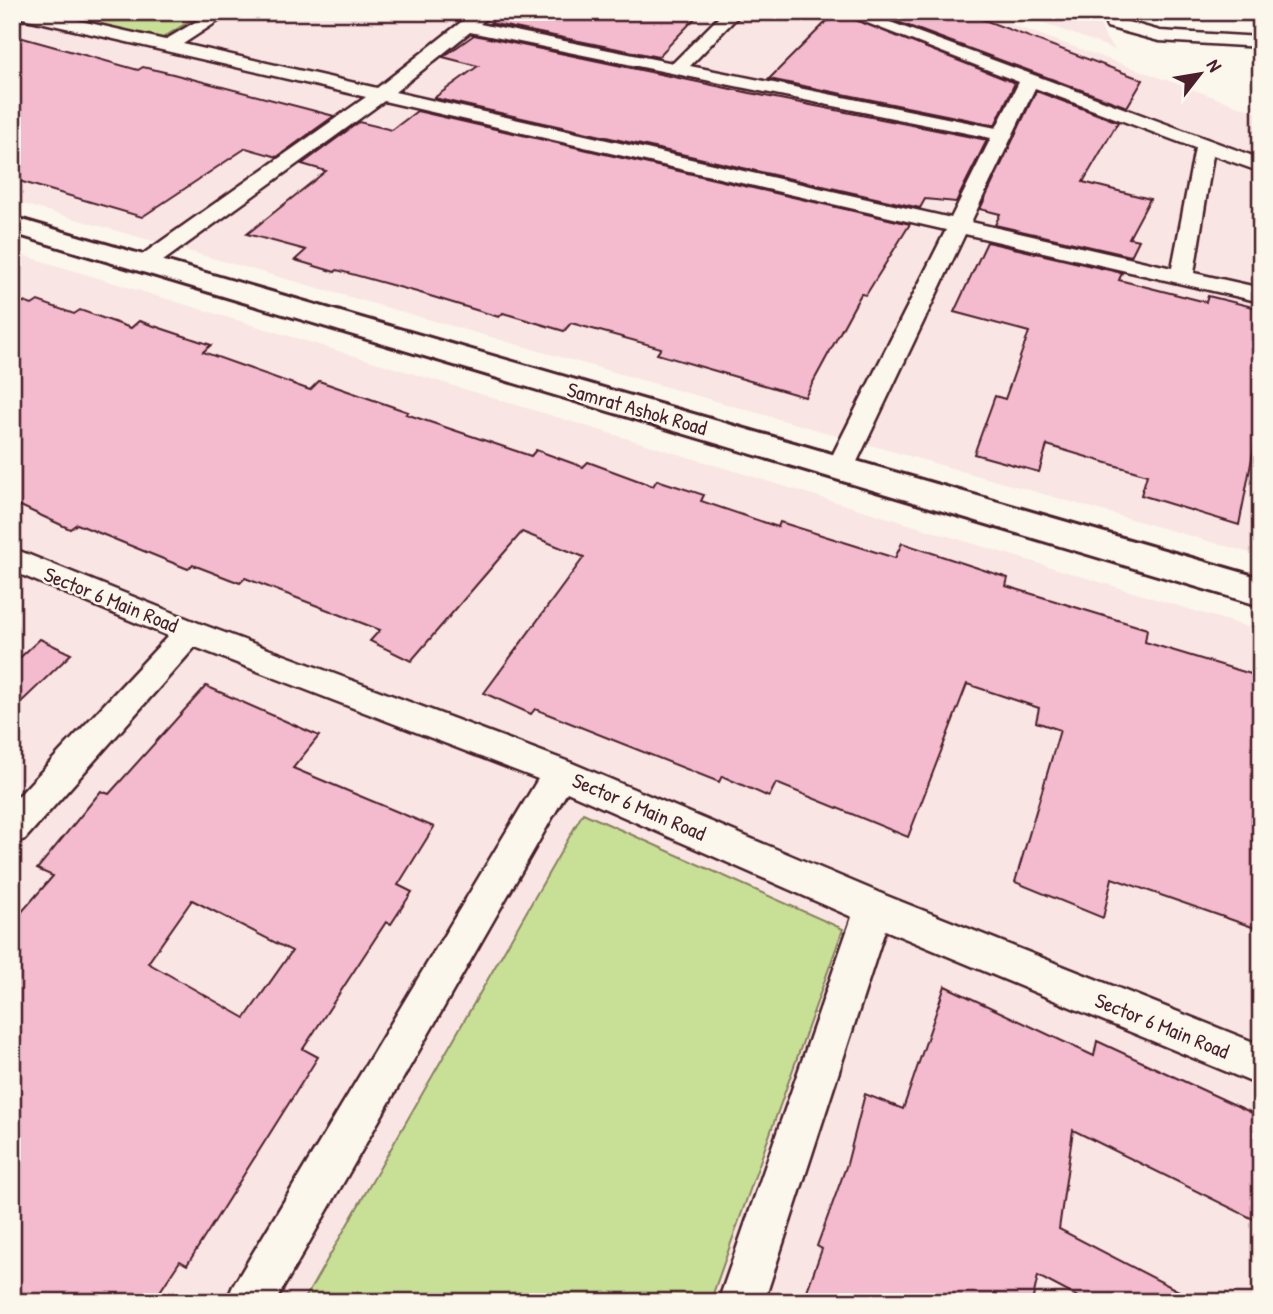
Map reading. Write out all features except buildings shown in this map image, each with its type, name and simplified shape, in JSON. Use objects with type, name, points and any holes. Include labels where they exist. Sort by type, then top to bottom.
[{"type":"street","points":[[18,12],[1261,295]]},
{"type":"street","points":[[168,47],[225,12]]},
{"type":"street","points":[[144,264],[380,95],[484,12]]},
{"type":"street","points":[[677,69],[734,12]]},
{"type":"street","points":[[847,12],[1261,166]]},
{"type":"street","points":[[1110,12],[1113,23],[1159,36],[1261,42]]},
{"type":"street","points":[[466,26],[1003,135]]},
{"type":"street","points":[[840,468],[960,227],[1029,80]]},
{"type":"street","points":[[1182,278],[1205,146]]},
{"type":"street","name":"Samrat Ashok Road","points":[[12,225],[1261,592]]},
{"type":"street","name":"Sector 6 Main Road","points":[[12,559],[190,632],[560,773],[874,908],[1261,1066]]},
{"type":"street","points":[[12,828],[190,632]]},
{"type":"street","points":[[249,1302],[560,773]]},
{"type":"street","points":[[741,1302],[874,908]]},
{"type":"shaded area","points":[[12,12],[977,12],[1261,114],[1261,556],[12,201]]},
{"type":"shaded area","points":[[1015,12],[1095,12],[1106,39],[1116,50]]},
{"type":"shaded area","points":[[12,252],[1261,631],[1261,1302],[12,1302]]},
{"type":"green space","points":[[22,12],[204,12],[156,42]]},
{"type":"green space","points":[[583,813],[843,929],[710,1302],[303,1302]]}]
